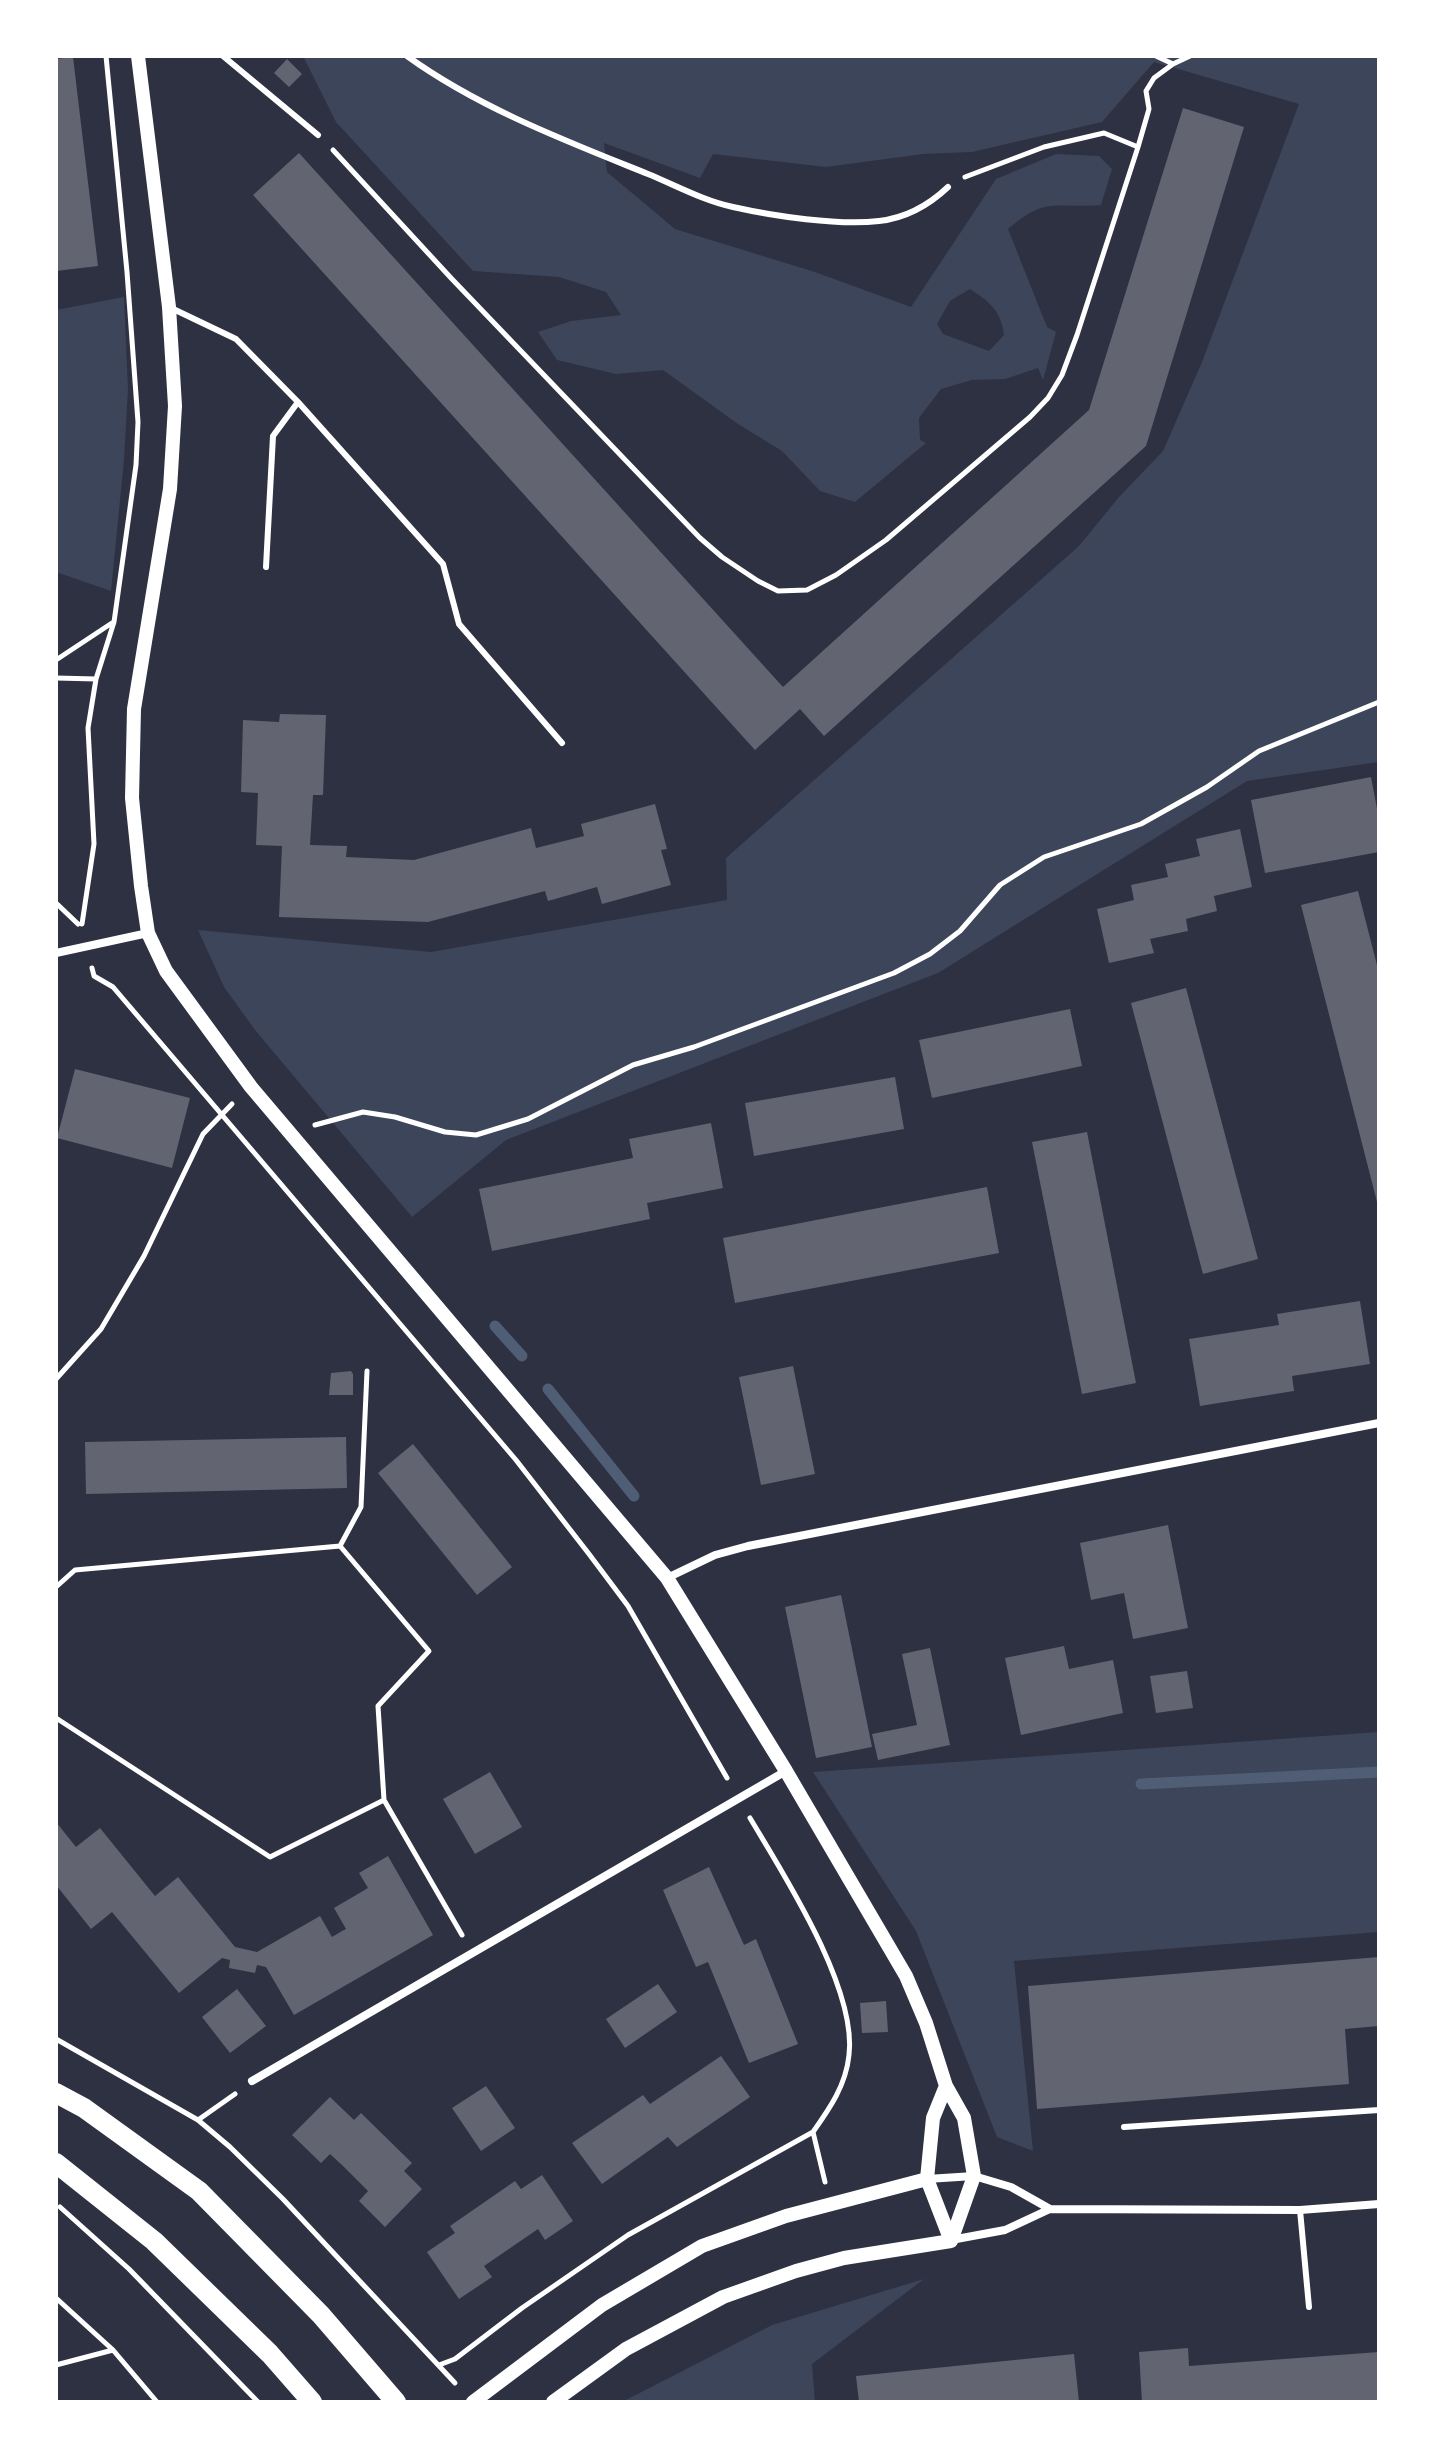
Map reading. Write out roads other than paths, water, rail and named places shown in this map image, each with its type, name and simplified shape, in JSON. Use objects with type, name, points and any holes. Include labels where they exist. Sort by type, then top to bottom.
[{"type":"main road","points":[[56,2093],[84,2108],[199,2191],[321,2315],[396,2402]]},
{"type":"main road","points":[[56,2163],[154,2241],[270,2354],[312,2402]]},
{"type":"street","points":[[138,56],[169,307],[175,406],[170,489],[134,709],[132,798],[148,933],[166,971],[187,1003],[251,1087],[667,1578],[786,1771],[906,1976],[926,2023],[946,2086],[964,2118],[974,2176],[951,2241]]},
{"type":"street","points":[[56,953],[148,933]]},
{"type":"street","points":[[667,1578],[715,1555],[748,1546],[1379,1423]]},
{"type":"street","points":[[252,2081],[786,1771]]},
{"type":"street","points":[[946,2086],[933,2118],[927,2179],[951,2241]]},
{"type":"street","points":[[473,2402],[602,2305],[702,2246],[831,2203],[927,2179],[974,2176],[1011,2187],[1050,2209]]},
{"type":"street","points":[[553,2402],[626,2349],[723,2297],[844,2258],[1005,2230],[1050,2209],[1300,2210],[1379,2204]]},
{"type":"lane","points":[[223,56],[318,135]]},
{"type":"lane","points":[[407,56],[491,106],[592,152],[731,207],[825,221],[878,221],[914,212],[948,187]]},
{"type":"lane","points":[[169,307],[236,339],[298,402],[443,564],[459,624],[562,743]]},
{"type":"lane","points":[[266,567],[273,436],[298,402]]},
{"type":"lane","points":[[1124,2127],[1379,2110]]},
{"type":"lane","points":[[1300,2210],[1309,2307]]},
{"type":"waterway","points":[[495,1326],[522,1356]]},
{"type":"waterway","points":[[548,1389],[634,1496]]},
{"type":"waterway","points":[[1141,1784],[1379,1772]]}]
